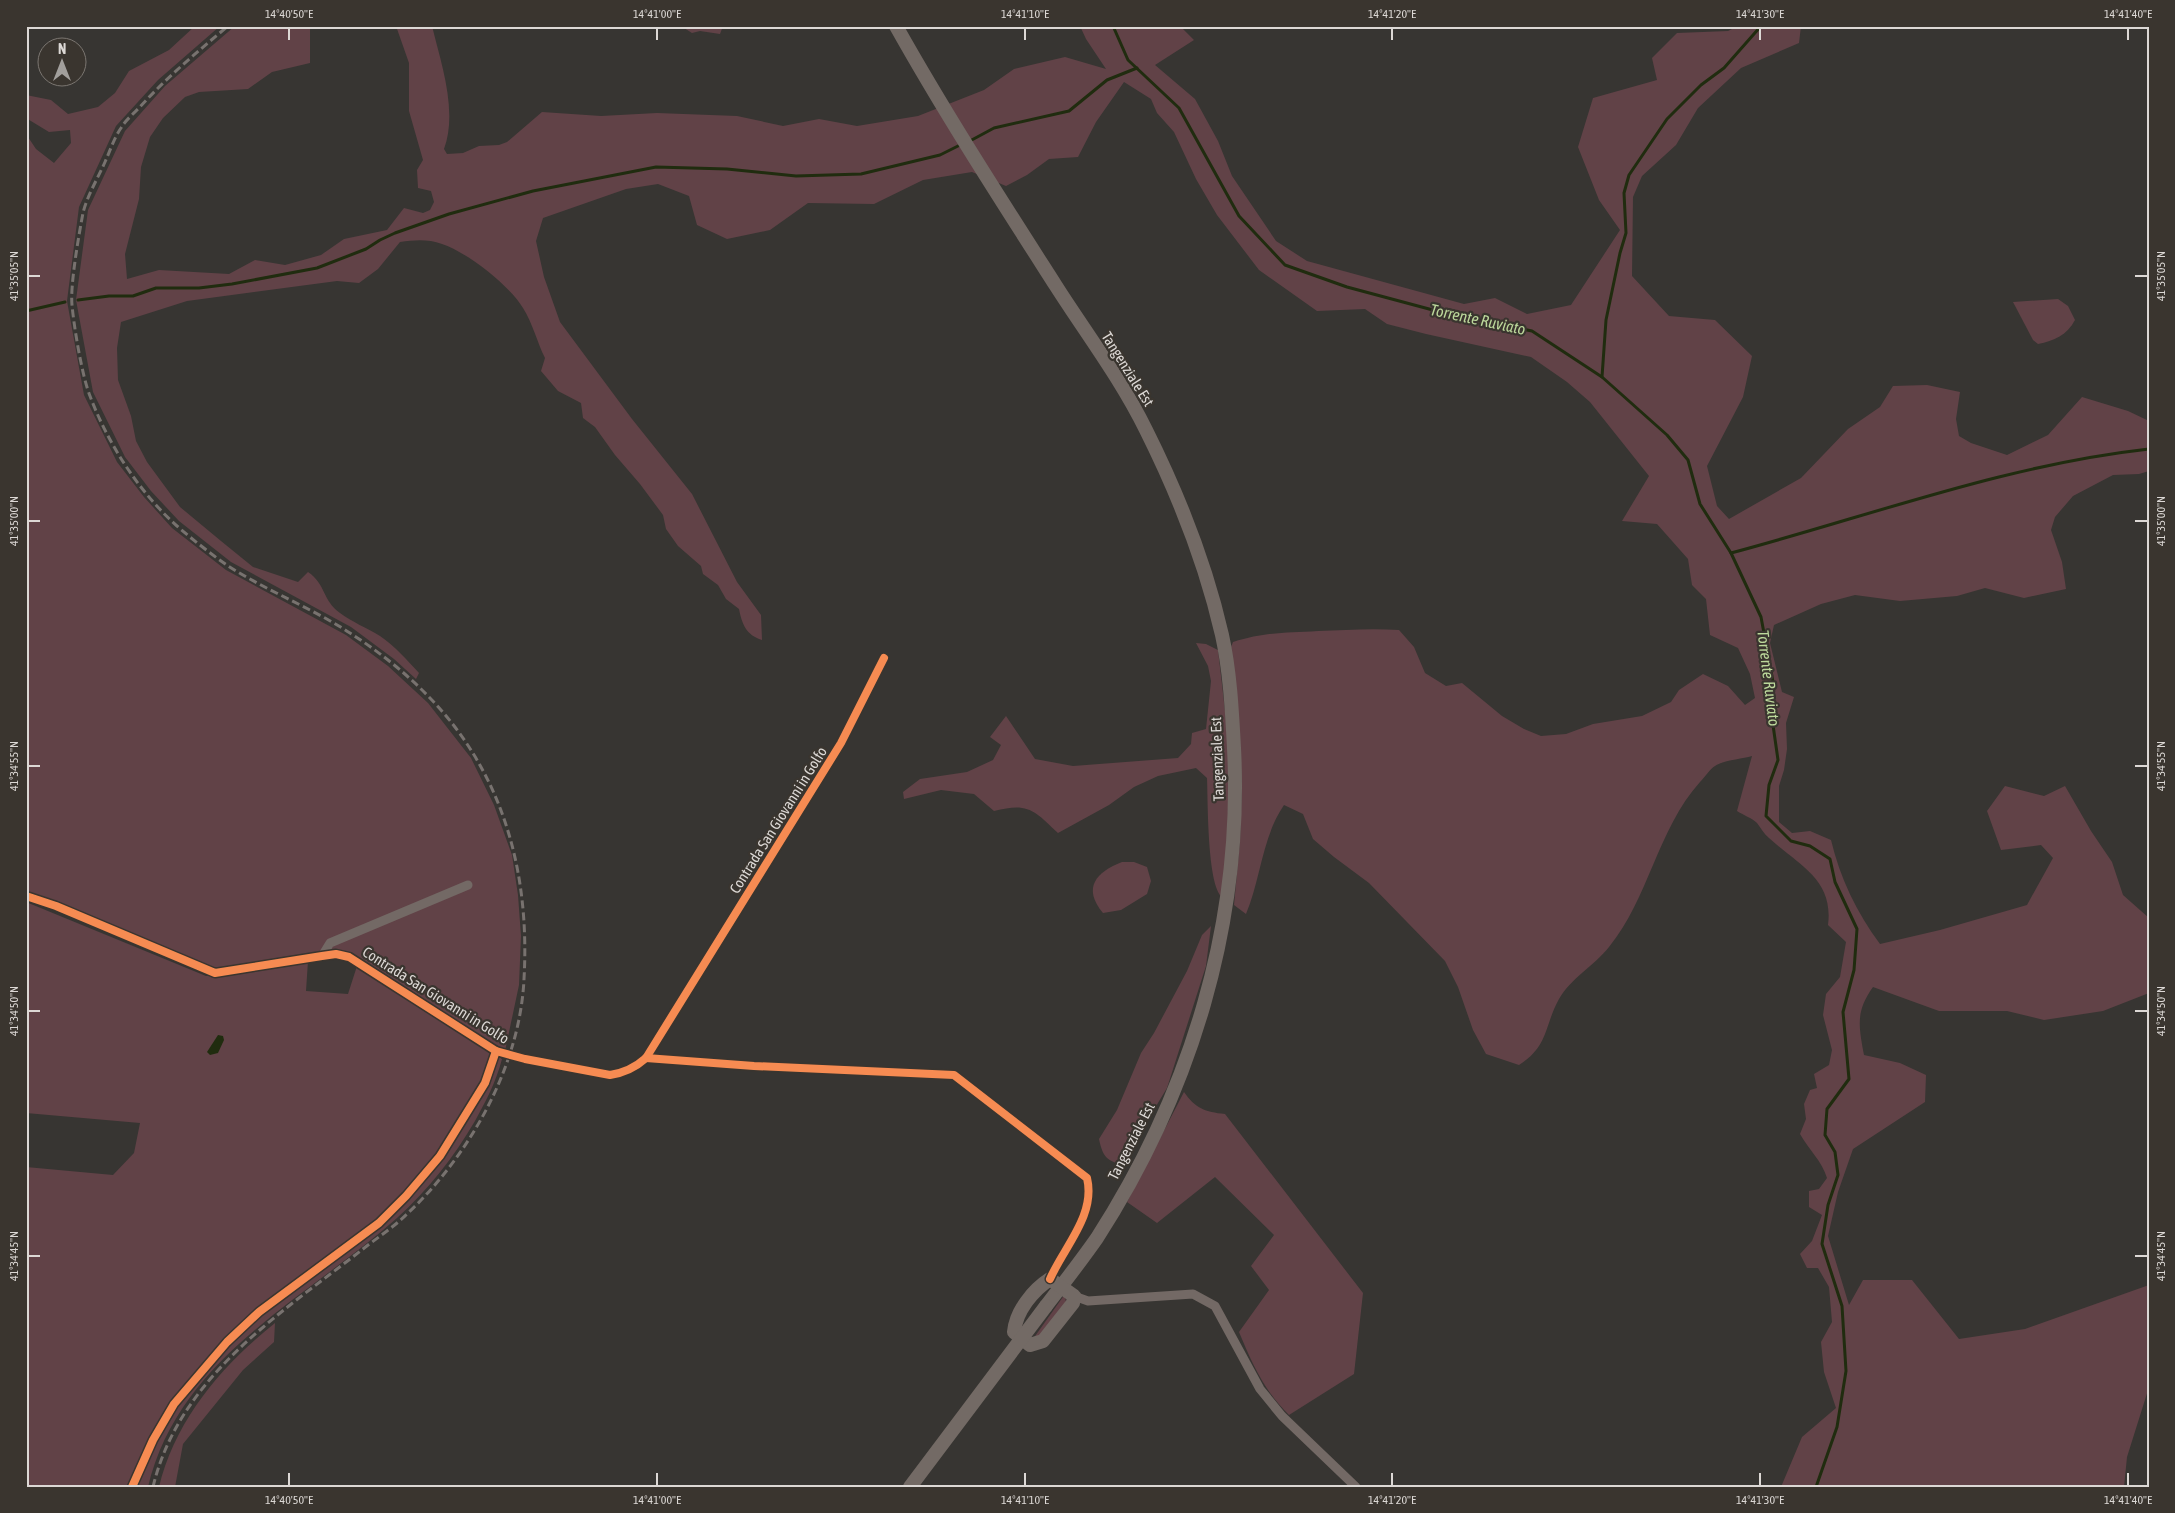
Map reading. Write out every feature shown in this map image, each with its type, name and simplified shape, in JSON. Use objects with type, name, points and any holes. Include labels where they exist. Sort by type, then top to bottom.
[{"type":"main road","name":"Tangenziale Est","points":[[896,26],[932,90],[1144,426],[1197,548],[1222,637],[1233,723],[1236,782],[1234,841],[1228,902],[1216,964],[1200,1022],[1179,1082],[1140,1163],[1095,1240],[1056,1282],[1046,1306],[910,1487]]},
{"type":"main road","points":[[1056,1282],[1074,1296],[1073,1303],[1043,1341],[1030,1345],[1014,1332],[1015,1323],[1026,1302],[1039,1286],[1056,1282]]},
{"type":"street","name":"Contrada San Giovanni in Golfo","points":[[26,896],[56,906],[215,973],[336,954],[349,957],[496,1050],[525,1059],[610,1075],[620,1074],[646,1058],[841,744],[884,658]]},
{"type":"street","points":[[322,956],[330,943],[468,885]]},
{"type":"street","points":[[132,1487],[153,1440],[174,1404],[227,1342],[259,1312],[379,1223],[406,1196],[440,1156],[485,1083],[496,1050]]},
{"type":"street","points":[[646,1058],[754,1066],[954,1075],[1087,1178],[1089,1194],[1084,1218],[1056,1282]]},
{"type":"street","points":[[1074,1296],[1088,1301],[1193,1294],[1215,1306],[1260,1389],[1282,1416],[1356,1487]]},
{"type":"shaded area","points":[[195,26],[220,26],[158,80],[116,126],[79,207],[67,301],[84,395],[117,462],[144,497],[172,528],[226,570],[346,635],[388,666],[428,703],[471,758],[494,805],[512,855],[518,895],[521,936],[519,985],[505,1051],[347,954],[215,971],[26,894],[26,134],[36,149],[54,163],[71,143],[70,130],[49,132],[26,118],[26,95],[51,100],[68,114],[98,107],[115,93],[129,71],[169,50]]},
{"type":"shaded area","points":[[235,26],[310,26],[310,63],[272,72],[248,89],[199,92],[185,97],[163,118],[150,137],[141,167],[139,199],[125,254],[127,279],[159,270],[229,274],[255,260],[285,265],[321,255],[344,239],[387,230],[404,208],[423,213],[430,210],[434,202],[431,191],[418,188],[417,170],[423,160],[409,111],[409,63],[396,26],[432,26],[449,103],[448,134],[444,149],[447,154],[463,153],[479,146],[499,145],[507,142],[542,112],[601,116],[657,113],[737,116],[783,126],[819,119],[857,126],[918,116],[984,90],[1014,69],[1065,57],[1106,69],[1086,39],[1080,26],[1180,26],[1194,40],[1155,65],[1195,99],[1218,141],[1232,176],[1276,241],[1307,261],[1464,304],[1495,298],[1527,314],[1571,305],[1620,230],[1599,200],[1578,147],[1593,98],[1657,80],[1652,58],[1677,33],[1728,31],[1738,26],[1801,26],[1799,43],[1741,68],[1698,108],[1676,145],[1642,176],[1633,197],[1632,276],[1669,316],[1715,320],[1752,356],[1743,397],[1707,466],[1717,506],[1729,519],[1801,478],[1848,429],[1880,407],[1893,386],[1927,385],[1960,392],[1956,419],[1959,436],[1971,443],[2007,455],[2048,435],[2082,397],[2128,411],[2149,421],[2149,471],[2139,474],[2113,475],[2073,496],[2055,517],[2051,530],[2062,562],[2066,589],[2024,598],[1985,588],[1957,596],[1900,601],[1855,595],[1821,604],[1774,625],[1770,643],[1782,692],[1794,697],[1786,723],[1787,749],[1784,770],[1779,786],[1779,822],[1792,833],[1810,831],[1831,840],[1839,868],[1850,895],[1880,944],[1940,930],[2027,905],[2053,858],[2041,845],[2001,850],[1987,811],[2005,786],[2044,796],[2065,786],[2091,831],[2112,862],[2123,895],[2149,918],[2149,993],[2103,1011],[2044,1020],[2007,1011],[1939,1011],[1873,987],[1863,1004],[1861,1012],[1860,1028],[1864,1055],[1900,1063],[1926,1075],[1925,1102],[1853,1149],[1838,1192],[1828,1236],[1849,1305],[1863,1280],[1912,1280],[1959,1339],[2025,1329],[2149,1285],[2149,1387],[2127,1457],[2124,1487],[1781,1487],[1802,1437],[1836,1408],[1824,1372],[1821,1342],[1832,1322],[1829,1287],[1818,1268],[1807,1268],[1800,1254],[1812,1241],[1822,1215],[1809,1207],[1809,1191],[1819,1189],[1827,1178],[1822,1166],[1800,1134],[1806,1119],[1804,1104],[1810,1090],[1817,1088],[1814,1074],[1829,1065],[1832,1050],[1823,1015],[1826,994],[1840,977],[1846,942],[1828,925],[1828,909],[1825,896],[1820,884],[1812,874],[1767,836],[1755,821],[1737,811],[1752,756],[1715,766],[1685,801],[1673,821],[1623,928],[1603,954],[1576,978],[1564,992],[1554,1009],[1541,1043],[1529,1058],[1519,1065],[1486,1054],[1473,1030],[1458,987],[1445,961],[1369,883],[1313,839],[1303,814],[1284,805],[1266,844],[1246,914],[1234,905],[1240,841],[1242,782],[1231,647],[1233,642],[1255,636],[1285,633],[1358,629],[1399,630],[1414,647],[1425,673],[1446,686],[1462,683],[1502,716],[1524,729],[1541,736],[1566,734],[1593,724],[1642,716],[1671,702],[1679,690],[1703,674],[1728,686],[1745,705],[1755,698],[1750,674],[1738,648],[1710,635],[1706,599],[1692,585],[1688,559],[1657,524],[1622,521],[1649,476],[1590,402],[1567,382],[1531,357],[1387,324],[1365,309],[1317,311],[1259,270],[1217,215],[1196,179],[1174,132],[1157,113],[1151,99],[1124,82],[1096,122],[1078,157],[1049,159],[1027,175],[1006,186],[972,172],[923,180],[874,204],[808,203],[770,230],[727,239],[697,225],[689,196],[658,184],[626,189],[543,218],[536,241],[544,277],[560,322],[632,419],[692,494],[737,582],[761,615],[762,640],[748,632],[743,624],[739,609],[726,599],[718,585],[703,574],[701,566],[678,546],[666,529],[663,515],[640,484],[615,455],[595,427],[583,418],[581,403],[558,391],[541,371],[545,358],[530,320],[517,299],[487,271],[452,248],[437,242],[416,240],[400,242],[378,269],[359,283],[337,281],[187,301],[121,322],[117,348],[118,380],[131,416],[136,441],[147,462],[180,507],[253,567],[298,582],[308,572],[318,582],[334,608],[349,619],[380,636],[401,653],[419,673],[416,679],[394,659],[351,627],[231,562],[179,521],[151,491],[125,457],[93,392],[76,300],[88,210],[125,131],[165,86]]},
{"type":"shaded area","points":[[681,26],[723,26],[720,34],[700,31],[692,33]]},
{"type":"shaded area","points":[[2058,299],[2068,306],[2075,320],[2068,330],[2060,336],[2038,344],[2033,340],[2013,302]]},
{"type":"shaded area","points":[[1196,643],[1206,644],[1218,650],[1226,716],[1230,797],[1222,897],[1213,876],[1208,822],[1207,778],[1196,768],[1158,776],[1134,787],[1109,805],[1058,833],[1030,810],[1015,807],[994,811],[974,794],[941,790],[904,799],[903,792],[920,779],[967,772],[993,760],[1001,745],[990,737],[1006,716],[1035,759],[1073,766],[1178,758],[1191,744],[1192,733],[1206,729],[1211,681],[1208,666]]},
{"type":"shaded area","points":[[1122,862],[1134,862],[1147,867],[1151,881],[1147,894],[1121,910],[1103,913],[1093,896],[1095,882],[1105,871]]},
{"type":"shaded area","points":[[26,902],[206,976],[308,961],[306,991],[348,994],[357,966],[502,1059],[494,1083],[475,1121],[440,1172],[419,1196],[397,1218],[250,1334],[216,1366],[187,1402],[164,1441],[148,1487],[26,1487],[26,1167],[113,1175],[134,1153],[140,1123],[26,1113]]},
{"type":"shaded area","points":[[1211,926],[1206,966],[1167,1088],[1144,1126],[1126,1166],[1114,1162],[1104,1155],[1099,1139],[1117,1110],[1141,1053],[1154,1033],[1187,971],[1202,935]]},
{"type":"shaded area","points":[[218,1035],[223,1036],[224,1040],[218,1053],[210,1055],[207,1052]]},
{"type":"shaded area","points":[[1184,1092],[1192,1102],[1201,1108],[1225,1114],[1363,1293],[1354,1374],[1289,1415],[1272,1396],[1254,1366],[1239,1332],[1269,1290],[1251,1266],[1274,1235],[1215,1177],[1157,1223],[1127,1202]]},
{"type":"shaded area","points":[[1065,1294],[1066,1303],[1040,1337],[1033,1339]]},
{"type":"shaded area","points":[[275,1323],[274,1342],[243,1370],[183,1444],[175,1487],[159,1487],[166,1462],[176,1439],[203,1396],[237,1357]]},
{"type":"waterway","name":"Torrente Ruviato","points":[[1113,26],[1128,60],[1179,108],[1239,216],[1285,265],[1347,287],[1444,313],[1532,331],[1602,377],[1667,435],[1688,460],[1700,504],[1731,553],[1761,617],[1773,682],[1773,725],[1778,760],[1769,785],[1766,816],[1791,841],[1810,846],[1830,859],[1835,882],[1857,929],[1854,970],[1843,1012],[1849,1079],[1827,1109],[1825,1135],[1835,1152],[1838,1175],[1828,1205],[1822,1244],[1842,1306],[1846,1371],[1837,1427],[1816,1487]]},
{"type":"waterway","points":[[1602,377],[1606,320],[1626,233],[1624,193],[1629,175],[1667,119],[1701,85],[1724,68],[1761,26]]},
{"type":"waterway","points":[[968,142],[994,128],[1069,111],[1107,80],[1137,68]]},
{"type":"waterway","points":[[78,300],[109,296],[133,296],[156,288],[199,288],[232,284],[317,268],[366,249],[395,233],[449,214],[533,191],[656,167],[727,169],[796,176],[861,174],[940,155],[962,144]]},
{"type":"waterway","points":[[26,311],[65,302]]},
{"type":"waterway","points":[[1731,553],[1990,479],[2042,467],[2149,449]]},
{"type":"railway","points":[[153,1487],[166,1448],[185,1413],[209,1380],[267,1324],[402,1219],[430,1191],[451,1165],[471,1137],[488,1107],[502,1076],[513,1044],[520,1012],[524,979],[525,940],[522,901],[516,864],[507,828],[494,792],[476,759],[455,727],[420,688],[371,647],[305,607],[258,584],[228,566],[177,526],[150,498],[126,466],[97,414],[87,387],[76,338],[72,296],[77,246],[87,200],[114,140],[125,123],[193,55],[228,26]]},
{"type":"cycle path","points":[[26,896],[56,906],[215,973],[336,954],[349,957],[496,1051],[525,1059],[610,1075],[620,1073],[634,1067],[646,1058],[841,743],[884,658]]},
{"type":"cycle path","points":[[132,1487],[153,1440],[174,1404],[227,1342],[259,1312],[379,1223],[406,1196],[440,1156],[485,1083],[496,1051]]},
{"type":"cycle path","points":[[646,1058],[754,1066],[954,1075],[1087,1178],[1089,1192],[1083,1218],[1050,1279]]}]
